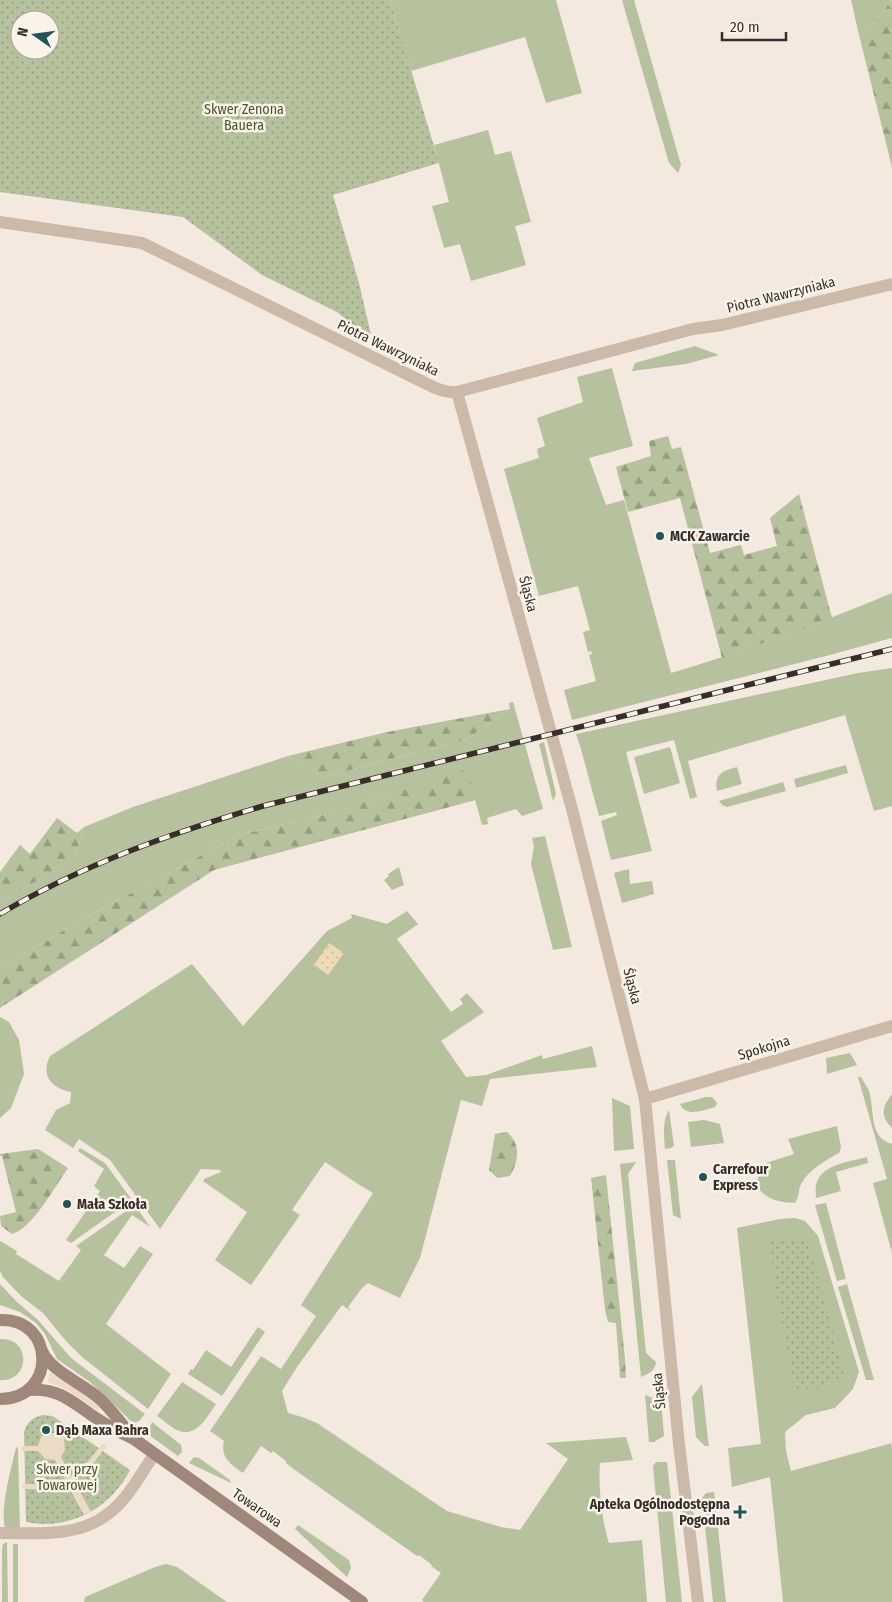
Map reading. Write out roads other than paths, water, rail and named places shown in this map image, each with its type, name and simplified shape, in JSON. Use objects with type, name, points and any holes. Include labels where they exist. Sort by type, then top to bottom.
[{"type":"street","name":"Piotra Wawrzyniaka","points":[[0,222],[142,243],[427,384],[443,391],[457,392],[693,328],[722,325],[892,284]]},
{"type":"street","name":"Śląska","points":[[457,392],[572,809],[645,1099],[679,1444],[698,1602]]},
{"type":"street","name":"Spokojna","points":[[645,1099],[892,1026]]},
{"type":"street","name":"Towarowa","points":[[2,1318],[23,1324],[30,1330],[40,1343],[42,1351],[48,1360],[102,1400],[134,1439],[154,1455],[362,1602]]},
{"type":"street","points":[[0,1399],[17,1396],[29,1390],[36,1382],[43,1362],[42,1351]]},
{"type":"street","name":"Towarowa","points":[[29,1390],[58,1393],[114,1430],[134,1439]]},
{"type":"street","points":[[0,1533],[58,1533],[78,1529],[97,1521],[120,1502],[154,1455]]},
{"type":"railway","points":[[0,914],[31,896],[95,865],[195,827],[263,806],[892,649]]},
{"type":"place","name":"MCK Zawarcie","points":[[660,536]]},
{"type":"place","name":"Carrefour Express","points":[[703,1177]]},
{"type":"place","name":"Mała Szkoła","points":[[67,1204]]},
{"type":"place","name":"Dąb Maxa Bahra","points":[[46,1430]]},
{"type":"place","name":"Apteka Ogólnodostępna Pogodna","points":[[740,1512]]},
{"type":"park label","name":"Skwer Zenona Bauera","points":[[244,118]]},
{"type":"park label","name":"Skwer przy Towarowej","points":[[67,1478]]}]
